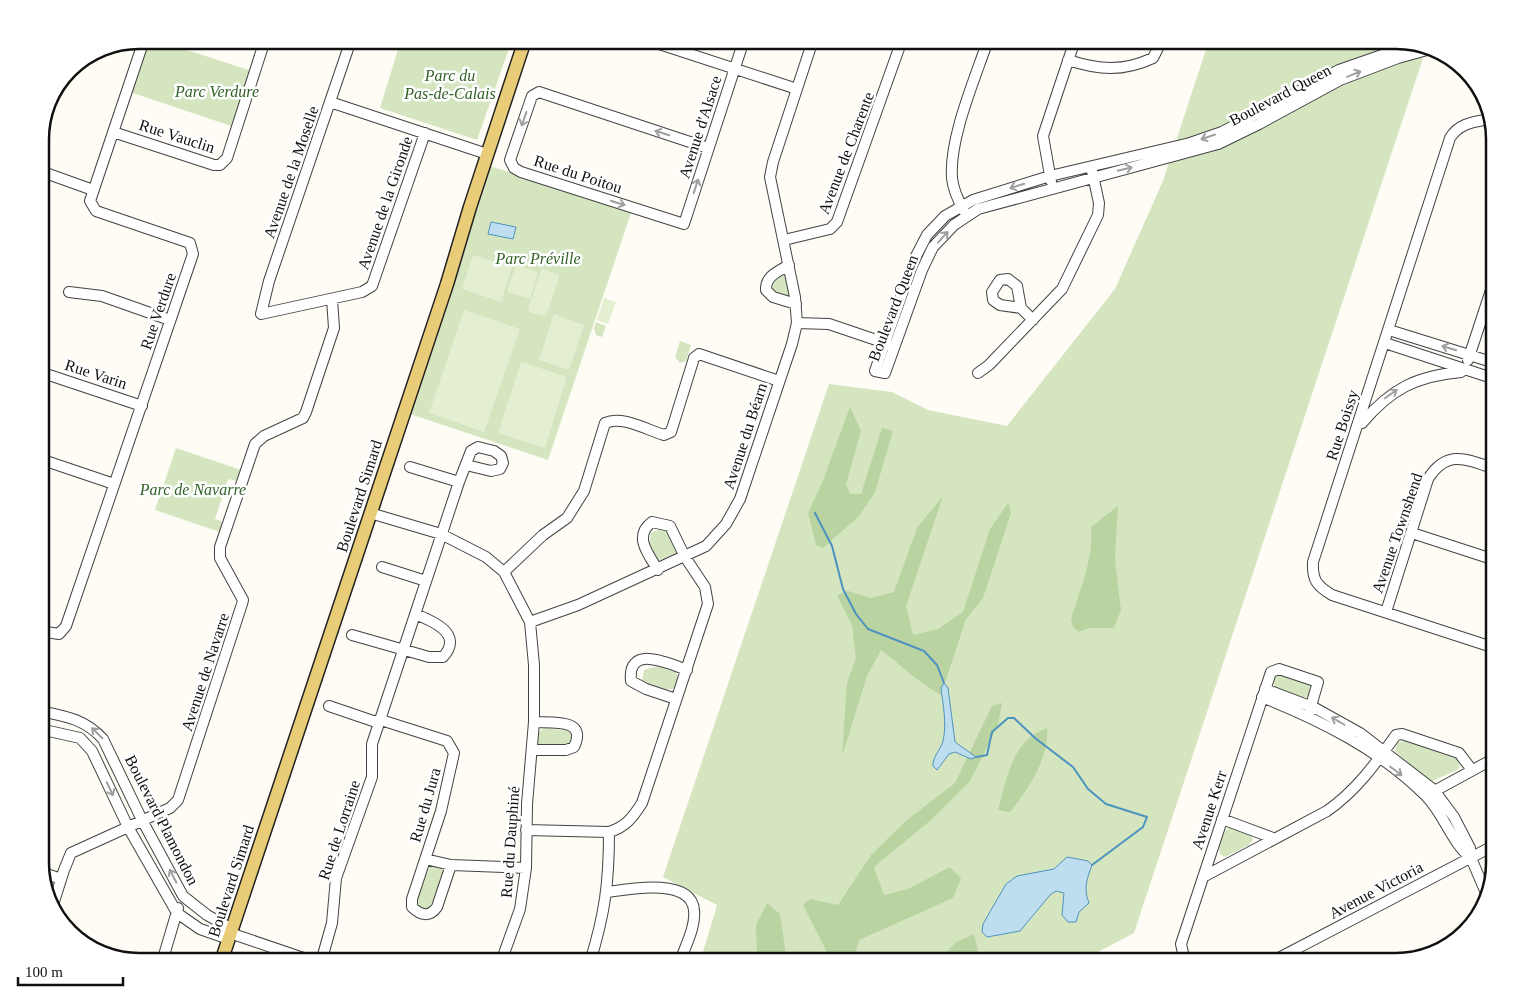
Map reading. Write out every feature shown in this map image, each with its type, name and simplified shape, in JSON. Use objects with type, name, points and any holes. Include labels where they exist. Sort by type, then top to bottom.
[{"type":"main road","name":"Boulevard Simard","points":[[223,953],[447,284],[522,49]]},
{"type":"street","points":[[49,174],[93,190],[141,49]]},
{"type":"street","name":"Rue Vauclin","points":[[113,132],[214,165],[220,165],[227,158],[262,49]]},
{"type":"street","name":"Avenue de la Moselle","points":[[261,314],[269,282],[348,49]]},
{"type":"street","points":[[674,49],[797,89]]},
{"type":"street","name":"Avenue d'Alsace","points":[[684,224],[741,49]]},
{"type":"street","name":"Avenue du Béarn","points":[[530,622],[578,605],[658,570],[706,546],[726,524],[740,499],[792,344],[796,323],[796,304],[770,178],[810,49]]},
{"type":"street","name":"Avenue de Charente","points":[[784,240],[830,229],[837,222],[899,49]]},
{"type":"street","points":[[966,216],[952,181],[952,159],[957,135],[985,49]]},
{"type":"street","points":[[1053,187],[1043,136],[1072,49]]},
{"type":"street","points":[[1068,60],[1095,68],[1125,66],[1153,58],[1158,49]]},
{"type":"street","name":"Boulevard Queen","points":[[1173,153],[1222,132],[1339,70],[1399,49]]},
{"type":"street","name":"Boulevard Queen","points":[[889,344],[914,260],[928,235],[945,216],[973,200],[1050,176],[1092,172],[1236,136],[1340,80],[1398,58],[1420,52]]},
{"type":"street","name":"Rue du Poitou","points":[[684,224],[521,172],[511,164],[511,155],[532,96],[539,92],[708,148]]},
{"type":"street","points":[[330,102],[487,154]]},
{"type":"street","name":"Rue Boissy","points":[[1484,120],[1464,125],[1455,130],[1450,138],[1313,562],[1312,577],[1320,588],[1332,595],[1486,645]]},
{"type":"street","name":"Avenue de la Gironde","points":[[261,314],[362,292],[372,286],[425,133]]},
{"type":"street","points":[[978,373],[989,365],[1033,320],[1065,284],[1096,222],[1099,203],[1092,172]]},
{"type":"street","name":"Boulevard Queen","points":[[889,344],[934,247],[954,224],[978,209],[1053,187],[1092,172]]},
{"type":"street","name":"Rue Verdure","points":[[49,632],[59,634],[66,626],[193,254],[193,248],[184,240],[96,211],[90,201],[93,190]]},
{"type":"street","points":[[789,265],[770,277],[766,290],[773,297],[796,304]]},
{"type":"street","points":[[69,292],[102,296],[170,320]]},
{"type":"street","name":"Avenue de Navarre","points":[[54,891],[71,853],[175,805],[178,800],[243,600],[219,552],[255,444],[264,436],[303,418],[306,412],[334,328],[332,298]]},
{"type":"street","points":[[1357,429],[1385,398],[1402,387],[1426,377],[1461,372],[1465,369],[1486,306]]},
{"type":"street","points":[[1021,308],[1033,320]]},
{"type":"street","points":[[796,323],[829,324],[889,344]]},
{"type":"street","points":[[1389,330],[1486,361]]},
{"type":"street","points":[[1385,342],[1486,376]]},
{"type":"street","points":[[504,572],[543,535],[567,518],[584,491],[605,423],[611,420],[622,421],[664,436],[670,432],[694,358],[699,354],[779,381]]},
{"type":"street","name":"Rue Varin","points":[[49,375],[142,406]]},
{"type":"street","name":"Avenue Townshend","points":[[1386,612],[1428,479],[1446,459],[1468,460],[1486,466]]},
{"type":"street","points":[[49,462],[114,484]]},
{"type":"street","name":"Rue de Lorraine","points":[[324,953],[332,923],[336,878],[372,777],[372,744],[441,534],[466,465]]},
{"type":"street","points":[[410,467],[459,482]]},
{"type":"street","name":"Rue du Dauphiné","points":[[370,513],[441,534],[486,557],[504,572],[530,622],[534,665],[534,722],[526,830],[526,868],[520,909],[504,953]]},
{"type":"street","points":[[526,830],[609,832],[619,829],[631,819],[642,803],[708,604],[705,587],[686,557],[670,526],[652,522],[646,526],[643,537],[644,547],[658,570]]},
{"type":"street","points":[[1412,533],[1486,557]]},
{"type":"street","points":[[382,567],[426,581]]},
{"type":"street","points":[[352,635],[429,657],[443,657],[450,650],[450,641],[447,633],[434,621],[415,614]]},
{"type":"street","points":[[676,699],[646,689],[631,681],[630,673],[636,663],[644,659],[656,658],[687,670]]},
{"type":"street","name":"Avenue Kerr","points":[[1183,953],[1181,944],[1271,672],[1274,669],[1318,682],[1310,711]]},
{"type":"street","points":[[1264,693],[1310,711],[1354,740],[1382,755],[1430,793],[1464,852],[1471,858],[1483,886]]},
{"type":"street","name":"Rue du Jura","points":[[329,706],[372,721],[380,720],[447,741],[454,753],[441,811],[412,899],[412,907],[417,912],[427,915],[433,913],[438,907],[451,865]]},
{"type":"street","name":"Boulevard Plamondon","points":[[49,714],[82,721],[94,728],[103,739],[142,820],[182,896],[207,915],[225,925],[230,933],[223,937],[200,929],[177,913],[128,827],[92,751],[80,738],[49,731]]},
{"type":"street","points":[[532,750],[566,750],[574,747],[578,739],[576,729],[570,724],[534,722]]},
{"type":"street","points":[[1203,877],[1273,838],[1327,811],[1343,800],[1382,755],[1396,735],[1402,734],[1459,753],[1472,770]]},
{"type":"street","points":[[1430,793],[1486,763]]},
{"type":"street","points":[[1222,819],[1273,838]]},
{"type":"street","points":[[593,953],[603,921],[608,892],[609,832]]},
{"type":"street","name":"Avenue Victoria","points":[[1288,953],[1486,850]]},
{"type":"street","name":"Rue du Jura","points":[[425,859],[451,865],[526,868]]},
{"type":"street","points":[[50,875],[61,879]]},
{"type":"street","points":[[608,892],[655,886],[684,895],[690,900],[694,908],[694,922],[683,953]]},
{"type":"street","points":[[165,953],[182,896]]},
{"type":"street","points":[[230,933],[289,953]]},
{"type":"green space","name":"Parc Verdure","points":[[141,49],[184,49],[255,72],[237,128],[127,91]]},
{"type":"green space","name":"Parc du Pas-de-Calais","points":[[398,49],[509,49],[477,140],[380,108]]},
{"type":"green space","points":[[1206,49],[1396,49],[1424,54],[1134,933],[1096,953],[703,953],[717,905],[663,877],[829,384],[892,392],[928,410],[1007,426],[1115,289],[1163,181]]},
{"type":"green space","name":"Parc Préville","points":[[490,166],[632,210],[548,460],[410,414]]},
{"type":"green space","points":[[473,255],[512,267],[501,302],[462,289]]},
{"type":"green space","points":[[516,265],[538,272],[530,299],[507,292]]},
{"type":"green space","points":[[541,270],[558,274],[559,277],[547,314],[543,316],[529,312],[528,309]]},
{"type":"green space","points":[[786,273],[790,296],[787,297],[779,296],[769,289],[772,280]]},
{"type":"green space","points":[[604,298],[616,302],[608,324],[597,320]]},
{"type":"green space","points":[[464,310],[520,329],[484,432],[429,413]]},
{"type":"green space","points":[[554,314],[584,325],[569,370],[539,360]]},
{"type":"green space","points":[[596,322],[606,326],[602,337],[596,335],[594,328]]},
{"type":"green space","points":[[680,341],[691,345],[686,361],[680,363],[675,357]]},
{"type":"green space","points":[[521,362],[567,377],[545,448],[498,433]]},
{"type":"green space","points":[[850,407],[861,431],[846,484],[850,494],[861,494],[882,428],[893,431],[875,492],[859,516],[823,548],[816,545],[808,513],[822,483]]},
{"type":"green space","name":"Parc de Navarre","points":[[176,448],[241,470],[237,481],[228,479],[215,519],[223,522],[220,532],[155,510]]},
{"type":"green space","points":[[943,496],[906,606],[913,635],[938,629],[963,612],[990,529],[1008,503],[1011,513],[983,598],[966,619],[941,695],[881,650],[867,676],[842,756],[847,683],[856,658],[852,625],[837,595],[848,591],[871,598],[894,592],[917,528]]},
{"type":"green space","points":[[1118,506],[1115,559],[1121,610],[1114,628],[1089,628],[1079,632],[1073,627],[1071,619],[1088,562],[1091,527]]},
{"type":"green space","points":[[662,528],[670,532],[678,551],[677,554],[664,560],[657,559],[649,545],[651,533]]},
{"type":"green space","points":[[658,666],[676,672],[678,678],[674,688],[657,688],[642,681],[644,670]]},
{"type":"green space","points":[[1282,675],[1309,685],[1311,688],[1308,697],[1301,698],[1275,688],[1273,680],[1277,676]]},
{"type":"green space","points":[[1002,703],[998,725],[970,781],[931,820],[874,867],[884,895],[908,889],[950,867],[961,878],[953,898],[859,940],[855,953],[827,953],[803,905],[810,899],[838,905],[871,855],[907,820],[955,783],[992,706]]},
{"type":"green space","points":[[544,728],[569,731],[572,736],[570,745],[542,746],[538,744],[538,733]]},
{"type":"green space","points":[[1047,728],[1045,750],[1030,784],[1010,812],[998,810],[1008,773],[1018,751],[1026,741]]},
{"type":"green space","points":[[1405,741],[1457,759],[1460,766],[1457,770],[1430,782],[1395,751],[1398,742]]},
{"type":"green space","points":[[1230,827],[1251,834],[1253,840],[1249,845],[1225,857],[1220,854],[1220,843],[1223,835]]},
{"type":"green space","points":[[431,864],[441,867],[444,873],[434,905],[431,909],[423,909],[417,906],[416,901]]},
{"type":"green space","points":[[767,903],[780,914],[786,953],[757,953],[756,925]]},
{"type":"green space","points":[[974,934],[979,953],[946,953],[956,942]]},
{"type":"water","points":[[491,222],[516,227],[513,239],[488,234]]},
{"type":"water","points":[[944,683],[948,688],[955,742],[976,757],[971,759],[955,752],[949,754],[937,770],[933,763],[942,744],[945,728],[941,688]]},
{"type":"water","points":[[1067,857],[1088,861],[1092,865],[1086,888],[1089,903],[1079,912],[1076,922],[1068,922],[1062,915],[1064,893],[1056,891],[1050,895],[1020,931],[987,937],[982,932],[983,924],[1006,884],[1017,876],[1054,869]]},
{"type":"waterway","points":[[815,513],[832,546],[843,589],[856,614],[868,629],[924,651],[937,665],[944,683]]},
{"type":"waterway","points":[[976,757],[987,755],[992,732],[1008,718],[1014,718],[1035,738],[1073,767],[1088,789],[1106,804],[1147,817],[1143,827],[1092,865]]}]
